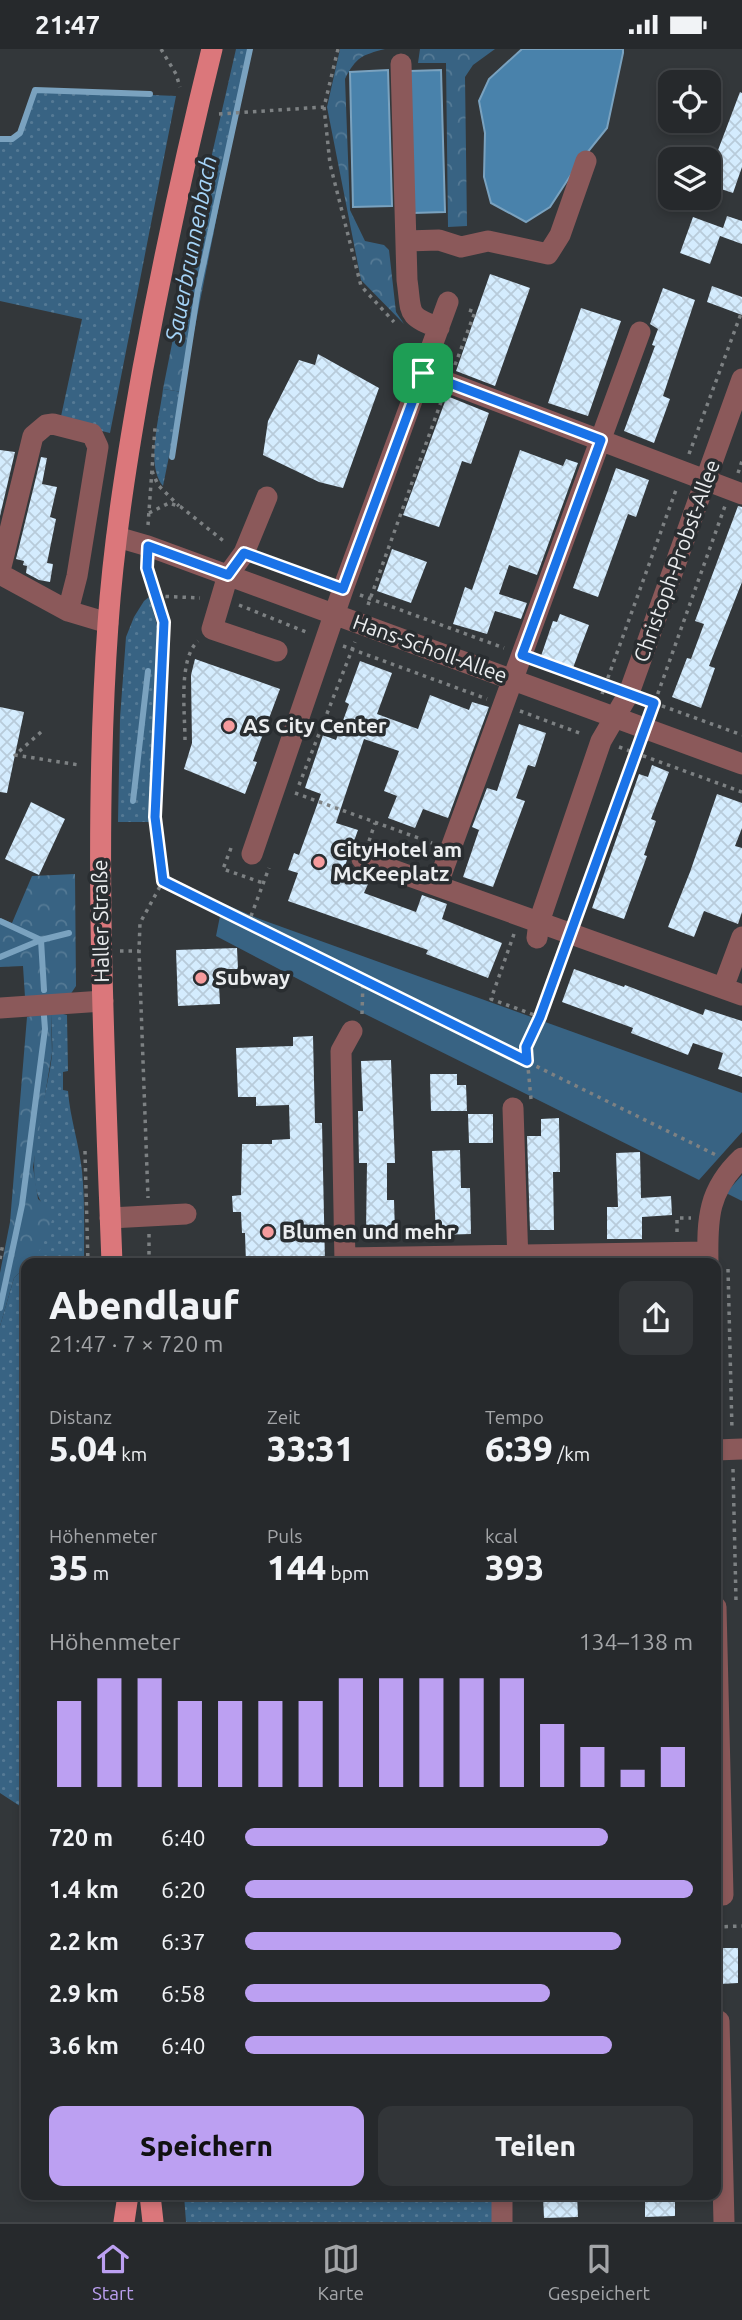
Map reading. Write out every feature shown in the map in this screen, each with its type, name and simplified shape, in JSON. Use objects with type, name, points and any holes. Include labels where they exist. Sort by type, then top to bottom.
[{"type":"main road","name":"Haller Straße","points":[[112,1258],[100,805],[108,623],[133,425],[155,304],[212,49]]},
{"type":"main road","points":[[124,2222],[127,2200]]},
{"type":"main road","points":[[138,2222],[139,2200]]},
{"type":"main road","points":[[151,2200],[153,2222]]},
{"type":"street","points":[[401,64],[407,280],[412,314],[416,319],[439,328]]},
{"type":"street","points":[[406,241],[439,240],[461,247],[488,241],[548,254],[560,235],[586,162]]},
{"type":"street","points":[[262,856],[274,786],[448,302]]},
{"type":"street","points":[[437,886],[640,332]]},
{"type":"street","points":[[423,373],[737,492]]},
{"type":"street","name":"Christoph-Probst-Allee","points":[[532,926],[601,741],[605,714],[629,694],[742,379]]},
{"type":"street","points":[[68,611],[77,576],[98,447],[92,434],[53,424],[46,425],[33,436],[0,572],[68,611],[108,623]]},
{"type":"street","points":[[267,497],[244,553],[228,575],[220,601],[203,629],[277,651]]},
{"type":"street","name":"Hans-Scholl-Allee","points":[[117,537],[228,575],[742,764]]},
{"type":"street","points":[[362,859],[437,886],[532,926],[570,933],[732,992],[742,937]]},
{"type":"street","points":[[0,1008],[103,1001]]},
{"type":"street","points":[[345,1258],[341,1051],[352,1031]]},
{"type":"street","points":[[513,1108],[517,1258]]},
{"type":"street","points":[[714,1258],[710,1205],[724,1175],[739,1161]]},
{"type":"street","points":[[110,1218],[186,1214]]},
{"type":"street","points":[[726,1609],[727,1895]]},
{"type":"street","points":[[721,2101],[724,2222]]},
{"type":"street","points":[[502,2200],[502,2222]]},
{"type":"path","points":[[161,49],[176,74],[180,88],[201,92]]},
{"type":"path","points":[[338,49],[324,107],[330,164],[361,286],[397,325]]},
{"type":"path","points":[[222,101],[219,114],[324,107]]},
{"type":"path","points":[[605,714],[606,685],[742,311]]},
{"type":"path","points":[[296,794],[352,650],[475,312]]},
{"type":"path","points":[[149,1258],[139,964],[140,923],[163,881],[155,817],[164,622],[147,568],[156,423]]},
{"type":"path","points":[[513,1108],[532,1099],[526,1047],[540,1017],[654,703],[737,492],[742,461]]},
{"type":"path","points":[[151,470],[158,485],[181,507],[207,530],[244,553],[742,735]]},
{"type":"path","points":[[149,513],[169,503],[181,507]]},
{"type":"path","points":[[157,596],[185,596],[233,603],[352,650],[742,792]]},
{"type":"path","points":[[185,740],[186,664],[191,647],[203,629]]},
{"type":"path","points":[[41,731],[15,755],[79,765]]},
{"type":"path","points":[[274,786],[451,849]]},
{"type":"path","points":[[248,924],[263,883],[262,856]]},
{"type":"path","points":[[223,869],[263,883]]},
{"type":"path","points":[[163,881],[527,1061],[739,1161]]},
{"type":"path","points":[[532,926],[491,999],[540,1017]]},
{"type":"path","points":[[352,1031],[363,1012],[363,981]]},
{"type":"path","points":[[0,1259],[2,1243]]},
{"type":"path","points":[[721,1342],[730,1449],[726,1609]]},
{"type":"path","points":[[721,1927],[742,1926]]},
{"type":"green space","points":[[236,49],[249,49],[213,236],[194,233]]},
{"type":"green space","points":[[340,49],[385,49],[360,58],[345,79],[350,210],[365,241],[384,245],[389,250],[396,312],[404,324],[361,280],[327,107]]},
{"type":"green space","points":[[420,49],[495,49],[473,65],[465,77],[467,226],[448,227],[446,63],[418,63]]},
{"type":"green space","points":[[35,90],[176,96],[110,433],[60,421],[82,319],[0,301],[0,139],[12,139],[20,133]]},
{"type":"green space","points":[[194,233],[213,236],[182,392],[163,389]]},
{"type":"green space","points":[[163,389],[182,392],[163,486],[155,466],[154,453]]},
{"type":"green space","points":[[149,597],[158,628],[156,746],[149,822],[118,822],[120,718],[126,637],[134,617]]},
{"type":"green space","points":[[75,874],[76,986],[70,995],[25,997],[23,966],[0,967],[0,918],[12,923],[32,876]]},
{"type":"green space","points":[[190,889],[257,918],[742,1093],[742,1132],[699,1180],[365,1014],[216,936],[220,916],[185,899]]},
{"type":"green space","points":[[51,1011],[67,1015],[68,1071],[63,1072],[63,1090],[68,1091],[82,1171],[84,1258],[36,1258],[44,1206],[37,1193],[35,1155],[52,1054]]},
{"type":"green space","points":[[51,1011],[52,1053],[33,1167],[38,1199],[55,1213],[36,1258],[21,1258],[21,1271],[14,1278],[0,1326],[0,1273],[10,1222],[27,1017]]},
{"type":"green space","points":[[742,1175],[742,1201],[726,1193]]},
{"type":"green space","points":[[21,1271],[21,1807],[0,1793],[0,1326],[14,1278]]},
{"type":"green space","points":[[184,2200],[492,2200],[492,2222],[186,2222]]},
{"type":"shaded area","points":[[522,49],[623,49],[607,128],[578,164],[550,207],[526,222],[491,203],[484,177],[485,133],[479,101],[489,79]]},
{"type":"shaded area","points":[[388,70],[392,206],[353,207],[350,72]]},
{"type":"shaded area","points":[[441,70],[445,212],[413,213],[410,71]]},
{"type":"building","points":[[740,92],[742,167],[733,193],[721,189],[719,147]]},
{"type":"building","points":[[727,216],[742,221],[742,244],[720,236],[710,264],[680,253],[693,217],[723,228]]},
{"type":"building","points":[[490,274],[530,288],[495,386],[456,371]]},
{"type":"building","points":[[712,286],[742,297],[742,315],[707,302]]},
{"type":"building","points":[[663,288],[695,300],[663,396],[670,399],[654,443],[624,431],[655,346],[652,345],[658,329],[650,324]]},
{"type":"building","points":[[581,308],[621,321],[588,416],[548,403]]},
{"type":"building","points":[[318,354],[379,388],[343,488],[319,482],[263,455],[268,421],[299,360],[315,365]]},
{"type":"building","points":[[447,396],[489,413],[471,464],[462,461],[439,527],[403,515]]},
{"type":"building","points":[[0,450],[15,452],[0,516]]},
{"type":"building","points":[[520,450],[563,466],[566,459],[578,463],[537,575],[509,565],[499,594],[527,603],[521,619],[495,611],[487,634],[453,624],[465,587],[472,590]]},
{"type":"building","points":[[41,457],[47,458],[42,484],[57,487],[50,517],[56,519],[47,563],[53,564],[50,582],[26,573],[27,566],[23,565],[24,561],[16,559]]},
{"type":"building","points":[[616,468],[649,480],[636,517],[628,514],[598,597],[573,588]]},
{"type":"building","points":[[738,506],[742,507],[742,582],[709,666],[715,668],[701,708],[672,697],[687,658],[691,659],[704,624],[695,621]]},
{"type":"building","points":[[392,549],[427,562],[411,603],[377,591]]},
{"type":"building","points":[[560,614],[589,625],[573,668],[541,656],[553,621],[557,622]]},
{"type":"building","name":"AS City Center","points":[[195,659],[280,689],[253,761],[257,762],[245,794],[184,769],[192,743],[191,675]]},
{"type":"building","points":[[360,661],[392,673],[377,714],[418,729],[430,695],[469,710],[472,702],[489,707],[448,818],[423,809],[415,828],[388,818],[397,796],[384,791],[399,751],[364,739],[336,823],[358,830],[342,874],[368,884],[364,893],[416,912],[422,895],[447,904],[442,919],[502,943],[488,978],[426,954],[428,950],[288,901],[298,873],[288,870],[294,853],[299,855],[321,794],[305,788],[323,735],[336,740],[349,704],[345,702]]},
{"type":"building","points":[[0,707],[24,712],[7,793],[0,792]]},
{"type":"building","points":[[519,724],[546,733],[535,767],[528,765],[516,798],[525,801],[493,887],[463,877],[479,830],[472,827],[487,788],[497,791]]},
{"type":"building","points":[[652,765],[669,772],[651,819],[656,821],[644,855],[647,856],[624,919],[592,908],[639,774],[648,777]]},
{"type":"building","points":[[717,794],[742,803],[742,828],[735,846],[742,848],[742,912],[738,924],[704,911],[694,937],[668,927]]},
{"type":"building","points":[[31,802],[65,819],[39,875],[5,859]]},
{"type":"building","name":"Subway","points":[[237,948],[238,969],[226,969],[227,986],[219,986],[220,1004],[178,1006],[176,950]]},
{"type":"building","points":[[574,969],[703,1015],[705,1009],[742,1021],[742,1077],[718,1069],[723,1053],[693,1043],[688,1055],[631,1033],[633,1028],[562,1002]]},
{"type":"building","points":[[313,1036],[315,1123],[322,1123],[325,1258],[246,1258],[241,1212],[233,1212],[232,1196],[241,1195],[242,1144],[272,1144],[272,1140],[290,1139],[289,1105],[256,1106],[256,1097],[238,1097],[236,1048],[293,1046],[293,1037]]},
{"type":"building","points":[[391,1060],[395,1163],[387,1163],[387,1200],[394,1200],[395,1232],[366,1232],[367,1163],[359,1163],[358,1111],[363,1111],[361,1061]]},
{"type":"building","points":[[430,1074],[457,1074],[457,1085],[466,1085],[467,1111],[431,1111]]},
{"type":"building","points":[[468,1114],[493,1114],[493,1143],[469,1143]]},
{"type":"building","points":[[559,1118],[560,1172],[553,1172],[554,1230],[530,1230],[527,1136],[541,1136],[541,1119]]},
{"type":"building","points":[[460,1150],[461,1188],[470,1188],[471,1234],[436,1235],[432,1151]]},
{"type":"building","points":[[640,1152],[641,1198],[671,1196],[672,1215],[642,1217],[642,1239],[607,1239],[607,1207],[618,1207],[616,1153]]},
{"type":"building","points":[[721,1948],[738,1948],[738,1983],[721,1984]]},
{"type":"building","points":[[543,2200],[577,2200],[578,2217],[544,2218]]},
{"type":"building","points":[[645,2200],[675,2200],[675,2216],[645,2217]]},
{"type":"waterway","name":"Sauerbrunnenbach","points":[[172,457],[198,289],[250,49]]},
{"type":"waterway","points":[[0,139],[12,139],[20,133],[35,90],[150,94]]},
{"type":"waterway","name":"Sauerbrunnenbach","points":[[133,801],[148,671]]},
{"type":"waterway","points":[[0,921],[41,940]]},
{"type":"waterway","points":[[0,957],[41,940],[69,933]]},
{"type":"waterway","name":"Sauerbrunnenbach","points":[[41,940],[44,990]]},
{"type":"waterway","name":"Sauerbrunnenbach","points":[[0,1308],[22,1205],[45,1029],[44,1016]]},
{"type":"place","name":"AS City Center","points":[[229,726]]},
{"type":"place","name":"CityHotel am McKeeplatz","points":[[319,862]]},
{"type":"place","name":"Subway","points":[[201,978]]},
{"type":"place","name":"Blumen und mehr","points":[[268,1232]]},
{"type":"route","points":[[423,373],[601,440],[522,655],[654,703],[540,1017],[526,1047],[527,1061],[163,881],[155,817],[164,622],[147,568],[148,546],[228,575],[244,553],[343,589],[423,373]]}]
